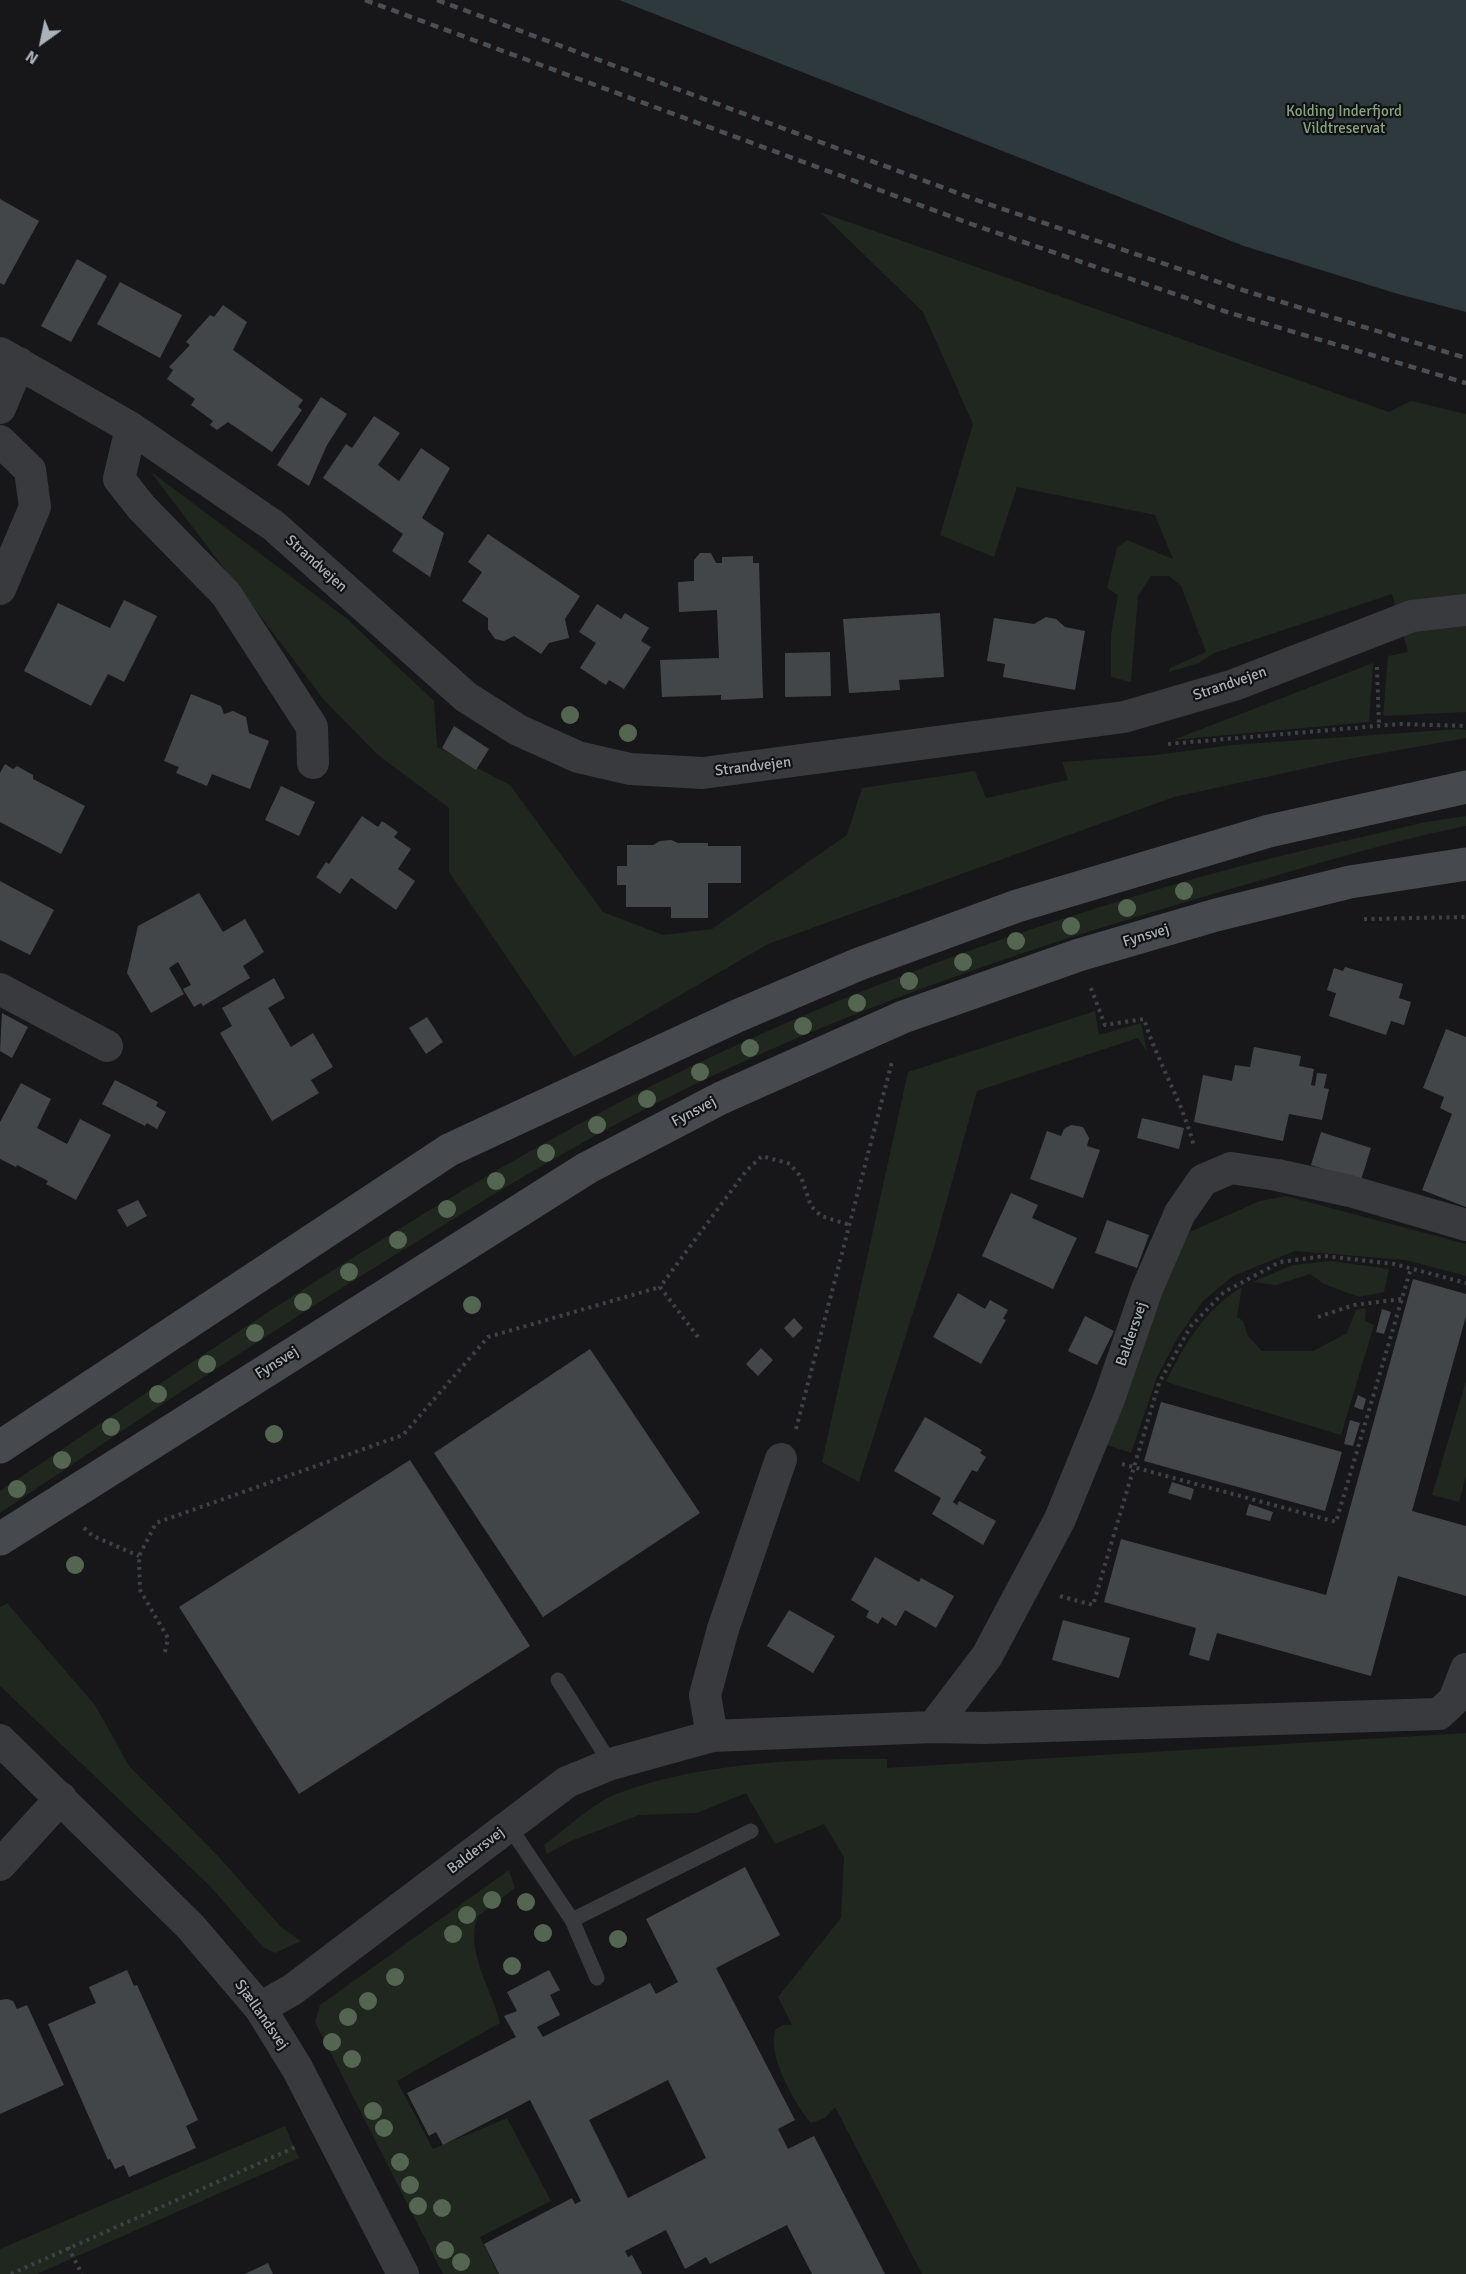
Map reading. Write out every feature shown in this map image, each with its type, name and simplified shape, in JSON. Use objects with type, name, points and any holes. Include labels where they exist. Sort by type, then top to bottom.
[{"type":"main road","points":[[0,1447],[449,1150],[736,1016],[859,964],[1017,906],[1269,831],[1466,787]]},
{"type":"main road","name":"Fynsvej","points":[[0,1539],[587,1168],[721,1098],[903,1017],[1079,956],[1216,915],[1350,882],[1466,864]]},
{"type":"street","points":[[0,408],[9,358]]},
{"type":"street","name":"Strandvejen","points":[[9,358],[131,428],[274,526],[466,697],[518,730],[578,757],[630,769],[703,773],[1124,717],[1234,684],[1412,616],[1466,610]]},
{"type":"street","points":[[131,428],[119,479],[142,508],[226,594],[312,727],[313,763]]},
{"type":"street","points":[[0,441],[30,470],[35,507],[0,589]]},
{"type":"street","points":[[0,989],[107,1047]]},
{"type":"street","points":[[1203,1180],[1231,1168],[1277,1175],[1350,1191],[1466,1225]]},
{"type":"street","name":"Baldersvej","points":[[933,1727],[987,1656],[1060,1519],[1147,1289],[1180,1213],[1203,1180]]},
{"type":"street","points":[[712,1736],[705,1695],[723,1629],[781,1459]]},
{"type":"street","name":"Baldersvej","points":[[260,2008],[292,1990],[567,1782],[611,1764],[712,1736],[933,1727],[983,1728],[1439,1714],[1454,1700],[1466,1669]]},
{"type":"street","name":"Sjællandsvej","points":[[0,1740],[190,1926],[260,2008],[297,2068],[403,2274]]},
{"type":"street","points":[[0,1864],[61,1798]]},
{"type":"lane","points":[[558,1680],[611,1764]]},
{"type":"lane","points":[[510,1826],[572,1920],[597,1978]]},
{"type":"lane","points":[[572,1920],[751,1831]]},
{"type":"path","points":[[1369,633],[1377,659],[1379,726]]},
{"type":"path","points":[[1163,744],[1379,726],[1466,726]]},
{"type":"path","points":[[1079,956],[1105,1025],[1144,1019],[1156,1055],[1186,1117],[1203,1180]]},
{"type":"path","points":[[781,1459],[797,1428],[903,1017]]},
{"type":"path","points":[[165,1652],[168,1638],[141,1590],[139,1556],[156,1523],[403,1435],[488,1337],[660,1287],[746,1170],[762,1156],[790,1164],[801,1177],[811,1206],[821,1216],[850,1225]]},
{"type":"path","points":[[1024,1585],[1093,1605],[1159,1383],[1191,1326],[1224,1292],[1280,1262],[1325,1256],[1411,1268],[1466,1283]]},
{"type":"path","points":[[1086,1454],[1336,1522],[1411,1268]]},
{"type":"path","points":[[660,1287],[698,1337]]},
{"type":"path","points":[[1318,1317],[1354,1305],[1402,1299]]},
{"type":"path","points":[[57,1501],[93,1536],[139,1556]]},
{"type":"path","points":[[11,2274],[331,2132]]},
{"type":"path","points":[[68,2247],[82,2274]]},
{"type":"shaded area","name":"Kolding Inderfjord Vildtreservat","points":[[619,0],[1466,0],[1466,312],[1398,294],[1244,246]]},
{"type":"shaded area","points":[[820,212],[1389,412],[1411,401],[1466,414],[1466,712],[1383,716],[1388,656],[1408,652],[1392,594],[1214,653],[1199,663],[1169,672],[1170,668],[1206,652],[1181,586],[1169,576],[1151,576],[1138,596],[1131,682],[1111,677],[1111,634],[1118,595],[1107,588],[1117,548],[1127,540],[1173,559],[1155,515],[1017,487],[994,557],[940,535],[973,424],[923,312]]},
{"type":"shaded area","points":[[150,471],[346,618],[434,701],[437,747],[510,785],[603,912],[663,935],[712,929],[847,835],[862,788],[975,771],[986,798],[1068,780],[1062,762],[1156,755],[1231,745],[1459,729],[1466,730],[1466,738],[1349,759],[1174,797],[768,944],[574,1057],[449,872],[449,808],[378,755],[324,700]]},
{"type":"shaded area","points":[[1373,663],[1369,722],[1173,740]]},
{"type":"shaded area","points":[[1466,816],[1466,826],[1402,840],[1307,866],[1010,957],[877,1005],[683,1090],[553,1160],[372,1269],[0,1513],[0,1491],[306,1288],[383,1239],[541,1145],[690,1067],[828,1005],[898,977],[1041,926],[1246,865],[1426,822]]},
{"type":"shaded area","points":[[1095,1011],[1099,1035],[1141,1023],[1147,1052],[1138,1038],[977,1091],[934,1247],[859,1482],[822,1462],[908,1072]]},
{"type":"shaded area","points":[[1286,1196],[1466,1244],[1466,1276],[1405,1260],[1295,1251],[1233,1276],[1203,1301],[1178,1337],[1157,1377],[1131,1453],[1104,1444],[1185,1234],[1260,1201]]},
{"type":"shaded area","points":[[1331,1261],[1389,1269],[1384,1292],[1359,1297],[1324,1284],[1310,1274],[1276,1285],[1252,1282],[1293,1265]]},
{"type":"shaded area","points":[[1242,1287],[1237,1317],[1243,1321],[1248,1336],[1262,1351],[1313,1351],[1347,1333],[1356,1310],[1366,1308],[1365,1321],[1374,1325],[1341,1435],[1166,1382],[1188,1341],[1206,1317]]},
{"type":"shaded area","points":[[1466,1381],[1466,1476],[1459,1502],[1432,1495]]},
{"type":"shaded area","points":[[7,1603],[95,1705],[129,1766],[219,1857],[281,1927],[301,1941],[275,1953],[263,1947],[210,1886],[0,1686],[0,1607]]},
{"type":"shaded area","points":[[1466,1733],[1466,2274],[922,2274],[835,2107],[825,2118],[811,2123],[790,2092],[775,2051],[776,2029],[783,2025],[792,2025],[778,1997],[841,1918],[844,1857],[824,1824],[775,1844],[746,1793],[697,1813],[639,1815],[571,1841],[547,1854],[544,1845],[589,1810],[616,1794],[680,1775],[749,1764],[887,1759],[887,1768]]},
{"type":"shaded area","points":[[509,1870],[515,1888],[478,1916],[474,1943],[500,2023],[397,2081],[433,2149],[507,2118],[551,2201],[480,2237],[498,2274],[443,2274],[315,2022],[320,2005]]},
{"type":"shaded area","points":[[285,2126],[299,2158],[37,2274],[0,2274],[0,2249]]},
{"type":"building","points":[[0,199],[39,221],[4,285],[0,283]]},
{"type":"building","points":[[77,259],[107,276],[71,342],[41,326]]},
{"type":"building","points":[[120,282],[182,315],[160,358],[97,324]]},
{"type":"building","points":[[223,305],[247,322],[233,350],[303,400],[298,407],[302,410],[272,452],[228,422],[217,430],[210,425],[213,421],[191,405],[195,399],[167,379],[173,370],[169,367],[190,345],[186,342],[210,315],[214,317]]},
{"type":"building","points":[[321,397],[347,414],[327,445],[309,486],[277,465]]},
{"type":"building","points":[[374,416],[400,433],[378,465],[399,481],[421,448],[450,468],[422,518],[444,533],[430,577],[392,551],[403,534],[323,478],[346,444],[352,448]]},
{"type":"building","points":[[488,534],[580,596],[565,619],[569,638],[549,643],[541,654],[514,636],[504,641],[495,639],[488,629],[488,618],[462,601],[482,572],[468,562]]},
{"type":"building","points":[[700,553],[711,553],[716,563],[722,563],[722,557],[753,556],[753,563],[759,563],[763,698],[721,700],[721,695],[662,697],[660,660],[719,658],[717,610],[679,612],[678,582],[694,581],[694,560]]},
{"type":"building","points":[[124,600],[157,616],[124,682],[108,674],[91,706],[24,671],[58,603],[110,628]]},
{"type":"building","points":[[597,604],[621,619],[625,613],[649,628],[641,641],[651,647],[624,689],[609,680],[606,685],[580,668],[596,643],[579,632]]},
{"type":"building","points":[[940,613],[944,677],[899,680],[900,690],[849,693],[843,619]]},
{"type":"building","points":[[1046,617],[1056,619],[1065,627],[1085,631],[1075,690],[1003,677],[1005,664],[987,661],[994,618],[1034,624]]},
{"type":"building","points":[[830,652],[831,696],[785,697],[785,653]]},
{"type":"building","points":[[191,694],[221,706],[224,714],[233,711],[246,717],[249,733],[269,741],[250,789],[212,774],[207,786],[176,773],[179,767],[164,761]]},
{"type":"building","points":[[454,726],[489,749],[476,770],[442,748]]},
{"type":"building","points":[[5,764],[13,769],[17,766],[33,775],[33,779],[85,806],[61,854],[0,822],[0,773]]},
{"type":"building","points":[[281,786],[315,802],[299,836],[265,820]]},
{"type":"building","points":[[362,816],[378,827],[382,821],[398,832],[394,837],[411,849],[398,869],[415,881],[396,910],[351,878],[340,894],[316,877],[326,862],[329,864]]},
{"type":"building","points":[[671,840],[678,843],[708,843],[708,846],[741,846],[741,883],[708,883],[708,918],[671,918],[671,907],[626,907],[626,885],[617,885],[617,866],[627,866],[627,845],[653,845],[660,841]]},
{"type":"building","points":[[0,881],[54,910],[30,955],[0,940]]},
{"type":"building","points":[[199,893],[223,932],[245,919],[264,952],[243,966],[250,978],[203,1006],[201,1003],[194,1007],[183,989],[191,985],[178,962],[169,968],[184,994],[151,1013],[127,973],[138,926]]},
{"type":"building","points":[[1345,967],[1403,984],[1399,998],[1411,1002],[1404,1025],[1391,1021],[1386,1035],[1329,1016],[1336,993],[1327,990],[1334,968],[1343,971]]},
{"type":"building","points":[[274,978],[285,998],[268,1008],[291,1047],[313,1033],[333,1067],[311,1080],[319,1093],[272,1121],[220,1033],[232,1026],[222,1008]]},
{"type":"building","points":[[2,1013],[28,1027],[12,1058],[0,1051]]},
{"type":"building","points":[[427,1017],[443,1042],[426,1054],[409,1028]]},
{"type":"building","points":[[1446,1029],[1466,1037],[1466,1207],[1422,1190],[1452,1114],[1440,1108],[1444,1097],[1423,1088]]},
{"type":"building","points":[[1254,1047],[1301,1056],[1299,1066],[1314,1069],[1311,1085],[1315,1086],[1317,1073],[1327,1074],[1324,1088],[1329,1089],[1322,1120],[1289,1114],[1283,1141],[1194,1122],[1203,1075],[1232,1081],[1235,1065],[1250,1067]]},
{"type":"building","points":[[115,1080],[158,1102],[156,1106],[166,1112],[157,1129],[147,1123],[145,1126],[102,1104]]},
{"type":"building","points":[[21,1083],[51,1099],[37,1128],[67,1144],[80,1119],[111,1135],[76,1200],[46,1184],[48,1181],[0,1159],[0,1122]]},
{"type":"building","points":[[1142,1118],[1184,1128],[1179,1149],[1137,1138]]},
{"type":"building","points":[[1071,1125],[1083,1127],[1089,1138],[1087,1146],[1100,1150],[1083,1198],[1030,1179],[1047,1131],[1061,1136],[1064,1129]]},
{"type":"building","points":[[1321,1132],[1371,1148],[1361,1180],[1311,1165]]},
{"type":"building","points":[[1011,1193],[1038,1205],[1032,1218],[1077,1238],[1053,1289],[982,1256]]},
{"type":"building","points":[[138,1200],[147,1216],[127,1227],[117,1210]]},
{"type":"building","points":[[1107,1220],[1149,1235],[1137,1268],[1095,1253]]},
{"type":"building","points":[[1413,1279],[1466,1294],[1466,1316],[1412,1511],[1466,1526],[1466,1596],[1398,1576],[1371,1676],[1217,1633],[1209,1661],[1189,1655],[1196,1628],[1104,1602],[1121,1539],[1326,1595]]},
{"type":"building","points":[[958,1293],[985,1309],[990,1300],[1008,1310],[1003,1319],[1006,1320],[981,1364],[933,1337]]},
{"type":"building","points":[[1382,1309],[1391,1312],[1384,1334],[1376,1332]]},
{"type":"building","points":[[1085,1316],[1114,1331],[1097,1365],[1068,1351]]},
{"type":"building","points":[[794,1318],[803,1328],[793,1338],[784,1328]]},
{"type":"building","points":[[761,1348],[773,1360],[758,1376],[746,1364]]},
{"type":"building","points":[[590,1349],[700,1513],[543,1617],[434,1453]]},
{"type":"building","points":[[1358,1395],[1366,1399],[1363,1410],[1354,1407]]},
{"type":"building","points":[[1161,1402],[1342,1452],[1325,1511],[1144,1461]]},
{"type":"building","points":[[925,1417],[982,1450],[980,1453],[986,1457],[977,1472],[972,1470],[953,1502],[957,1505],[959,1501],[996,1521],[983,1545],[932,1514],[941,1498],[894,1471]]},
{"type":"building","points":[[1350,1420],[1360,1423],[1353,1446],[1344,1444]]},
{"type":"building","points":[[410,1460],[530,1646],[299,1794],[179,1607]]},
{"type":"building","points":[[1172,1482],[1194,1489],[1191,1500],[1168,1493]]},
{"type":"building","points":[[1249,1504],[1273,1512],[1270,1521],[1246,1515]]},
{"type":"building","points":[[875,1557],[919,1582],[921,1578],[954,1596],[936,1628],[905,1610],[896,1626],[882,1617],[878,1624],[866,1617],[869,1611],[851,1600]]},
{"type":"building","points":[[789,1610],[835,1636],[813,1673],[767,1646]]},
{"type":"building","points":[[1063,1620],[1130,1638],[1119,1678],[1052,1660]]},
{"type":"building","points":[[745,1867],[780,1935],[716,1968],[795,2120],[778,2129],[788,2149],[814,2136],[885,2274],[812,2274],[787,2225],[710,2264],[706,2257],[685,2269],[666,2230],[625,2251],[628,2257],[632,2255],[642,2274],[499,2274],[484,2244],[572,2198],[575,2204],[581,2201],[530,2100],[443,2145],[436,2132],[429,2136],[407,2093],[516,2037],[504,2016],[517,2011],[507,1992],[549,1970],[560,1990],[550,1995],[560,2015],[537,2027],[543,2037],[650,1983],[656,1994],[678,1982],[646,1919]],"holes":[[[668,2080],[706,2158],[628,2198],[589,2120]]]},
{"type":"building","points":[[127,1970],[134,1986],[137,1985],[198,2120],[186,2126],[196,2148],[129,2177],[124,2165],[115,2169],[110,2159],[108,2160],[48,2024],[96,2003],[89,1987]]},
{"type":"building","points":[[0,2000],[13,2001],[17,2009],[27,2005],[64,2085],[0,2114]]},
{"type":"building","points":[[268,2263],[273,2274],[245,2274]]},
{"type":"railway","points":[[365,0],[974,225],[1230,313],[1466,383]]},
{"type":"railway","points":[[437,0],[982,202],[1239,289],[1466,358]]}]
